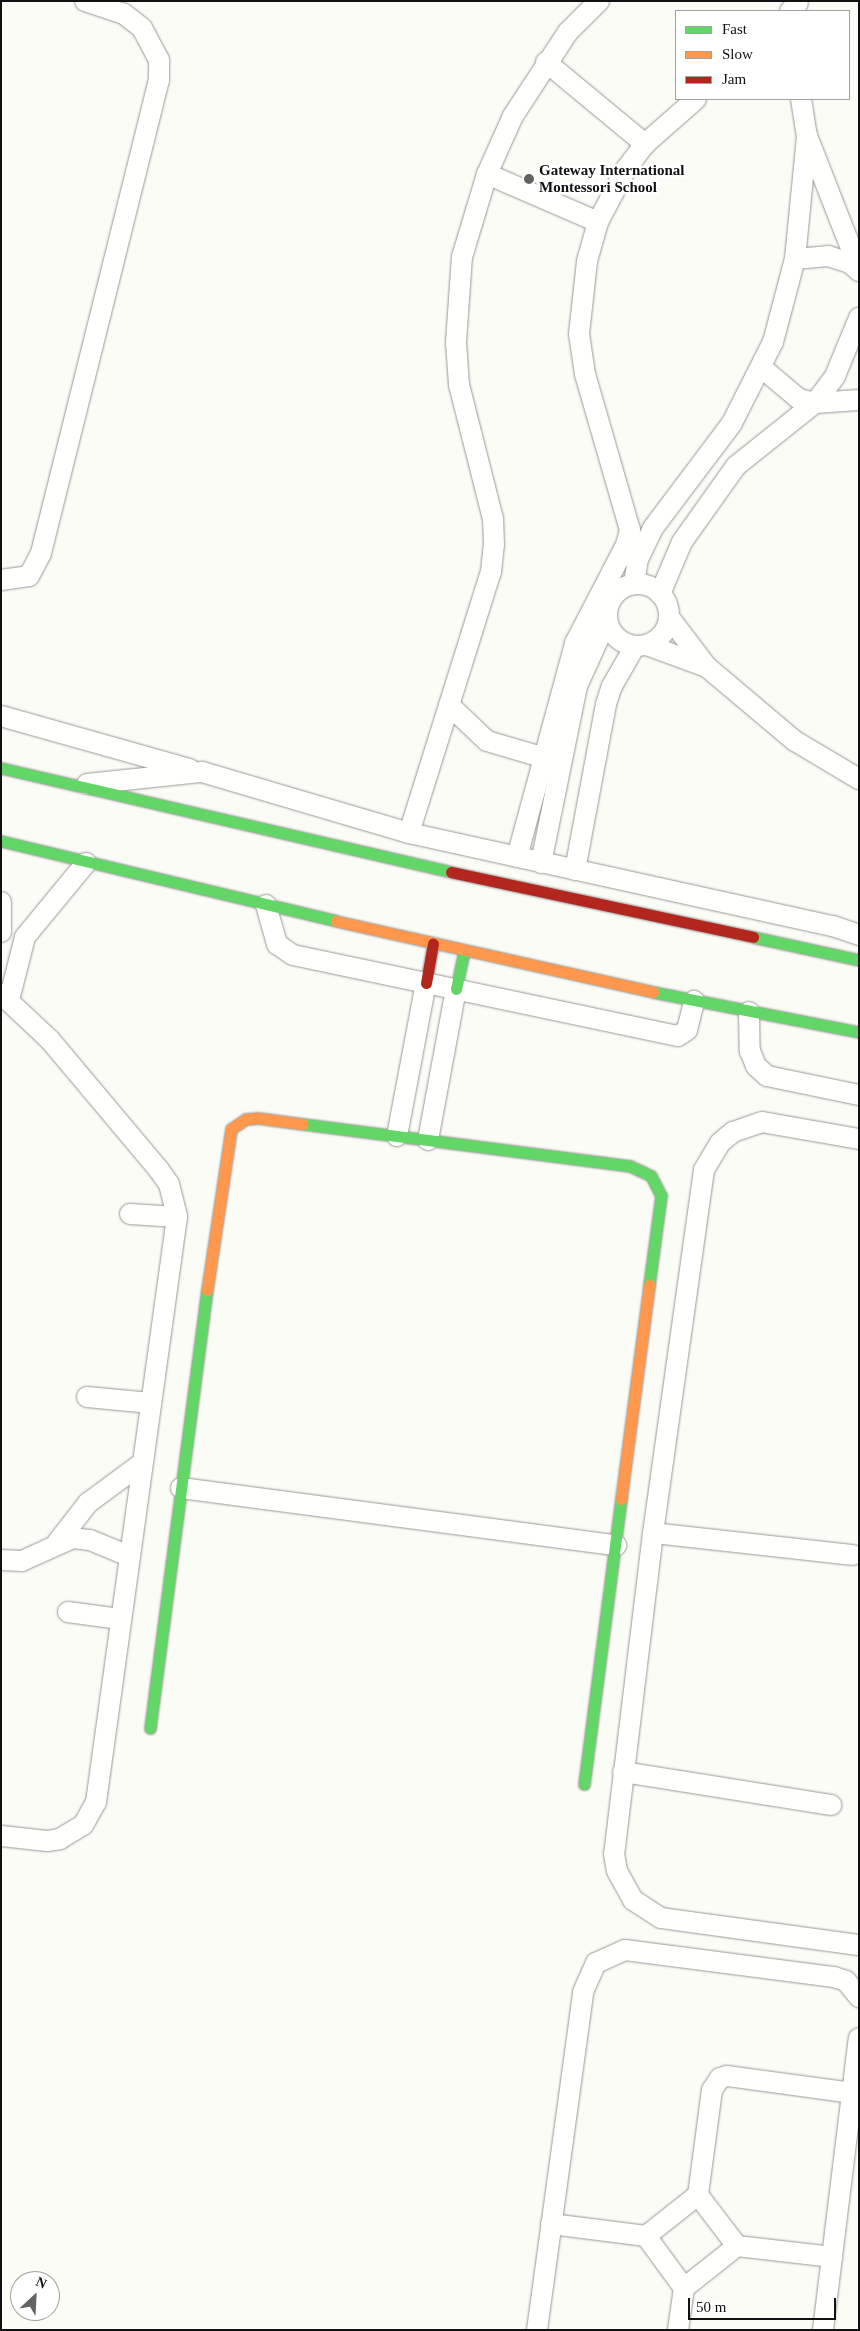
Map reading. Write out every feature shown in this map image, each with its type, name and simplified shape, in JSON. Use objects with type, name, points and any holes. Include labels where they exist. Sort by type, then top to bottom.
[{"type":"street","points":[[1,580],[28,576],[41,553],[159,80],[159,60],[142,28],[124,14],[85,1]]},
{"type":"street","points":[[409,833],[491,572],[494,545],[493,519],[466,422],[456,342],[462,257],[486,174],[512,116],[546,62],[594,2]]},
{"type":"street","points":[[546,62],[645,144]]},
{"type":"street","points":[[517,857],[575,643],[626,545],[630,530],[595,415],[579,334],[581,297],[598,222],[645,144],[695,100]]},
{"type":"street","points":[[801,100],[807,136],[859,270]]},
{"type":"street","points":[[634,584],[638,559],[653,528],[714,450],[762,368],[783,315],[795,259],[807,136]]},
{"type":"street","points":[[486,174],[598,222]]},
{"type":"street","points":[[795,259],[828,256],[850,263],[859,270]]},
{"type":"street","points":[[660,594],[682,542],[736,466],[815,403],[839,368],[859,318]]},
{"type":"street","points":[[762,368],[785,391],[815,403],[859,400]]},
{"type":"street","points":[[541,863],[577,686],[607,620],[613,597],[634,584],[648,586],[660,594],[669,617],[707,667],[795,740],[859,779]]},
{"type":"street","points":[[575,870],[578,843],[612,686],[641,645],[660,637],[669,617]]},
{"type":"street","points":[[607,620],[620,640],[707,667]]},
{"type":"street","points":[[449,705],[487,741],[545,758]]},
{"type":"street","points":[[1,716],[202,772],[409,833],[833,926],[859,935]]},
{"type":"street","points":[[1,768],[310,842],[859,960]]},
{"type":"street","points":[[71,785],[202,772]]},
{"type":"street","points":[[546,836],[578,843]]},
{"type":"street","points":[[1,841],[86,863],[464,952],[694,1001],[859,1032]]},
{"type":"street","points":[[1,1836],[41,1841],[60,1838],[72,1833],[90,1814],[96,1802],[177,1217],[169,1184],[159,1170],[50,1040],[5,997],[25,937],[86,863]]},
{"type":"street","points":[[1,902],[1,932]]},
{"type":"street","points":[[266,905],[277,944],[293,955],[678,1036],[687,1030],[694,1001]]},
{"type":"street","points":[[398,1136],[433,944]]},
{"type":"street","points":[[428,1140],[464,952]]},
{"type":"street","points":[[749,1012],[750,1050],[756,1066],[767,1076],[859,1095]]},
{"type":"street","points":[[150,1728],[231,1129],[246,1119],[258,1118],[398,1136],[630,1166],[651,1176],[658,1185],[661,1196],[584,1784]]},
{"type":"street","points":[[859,1139],[762,1122],[733,1132],[711,1155],[704,1170],[653,1532],[614,1854],[616,1871],[633,1900],[646,1911],[661,1918],[859,1945]]},
{"type":"street","points":[[130,1214],[177,1217]]},
{"type":"street","points":[[87,1397],[151,1403]]},
{"type":"street","points":[[57,1543],[88,1503],[142,1463]]},
{"type":"street","points":[[181,1488],[616,1545]]},
{"type":"street","points":[[653,1532],[857,1553]]},
{"type":"street","points":[[1,1560],[22,1561],[57,1543],[81,1538],[129,1556]]},
{"type":"street","points":[[68,1612],[120,1619]]},
{"type":"street","points":[[623,1772],[831,1805]]},
{"type":"street","points":[[537,2330],[583,1992],[596,1963],[625,1950],[834,1977],[846,1981],[859,1997]]},
{"type":"street","points":[[823,2330],[859,2038]]},
{"type":"street","points":[[551,2224],[646,2236],[698,2195],[712,2090],[720,2078],[727,2076],[852,2092]]},
{"type":"street","points":[[698,2195],[736,2246]]},
{"type":"street","points":[[646,2236],[684,2288]]},
{"type":"street","points":[[678,2330],[684,2288],[736,2246],[832,2257]]},
{"type":"traffic: fast","points":[[1,768],[451,872]]},
{"type":"traffic: fast","points":[[1,841],[336,921]]},
{"type":"traffic: fast","points":[[753,937],[859,960]]},
{"type":"traffic: fast","points":[[456,989],[464,952]]},
{"type":"traffic: fast","points":[[653,992],[859,1032]]},
{"type":"traffic: fast","points":[[303,1124],[630,1166],[651,1176],[661,1196],[649,1285]]},
{"type":"traffic: fast","points":[[150,1728],[207,1290]]},
{"type":"traffic: fast","points":[[584,1784],[621,1499]]},
{"type":"traffic: slow","points":[[336,921],[653,992]]},
{"type":"traffic: slow","points":[[207,1290],[231,1129],[246,1119],[258,1118],[303,1124]]},
{"type":"traffic: slow","points":[[621,1499],[649,1285]]},
{"type":"traffic: jam","points":[[451,872],[753,937]]},
{"type":"traffic: jam","points":[[426,983],[433,944]]},
{"type":"place","name":"Gateway International Montessori School","points":[[529,179]]}]
